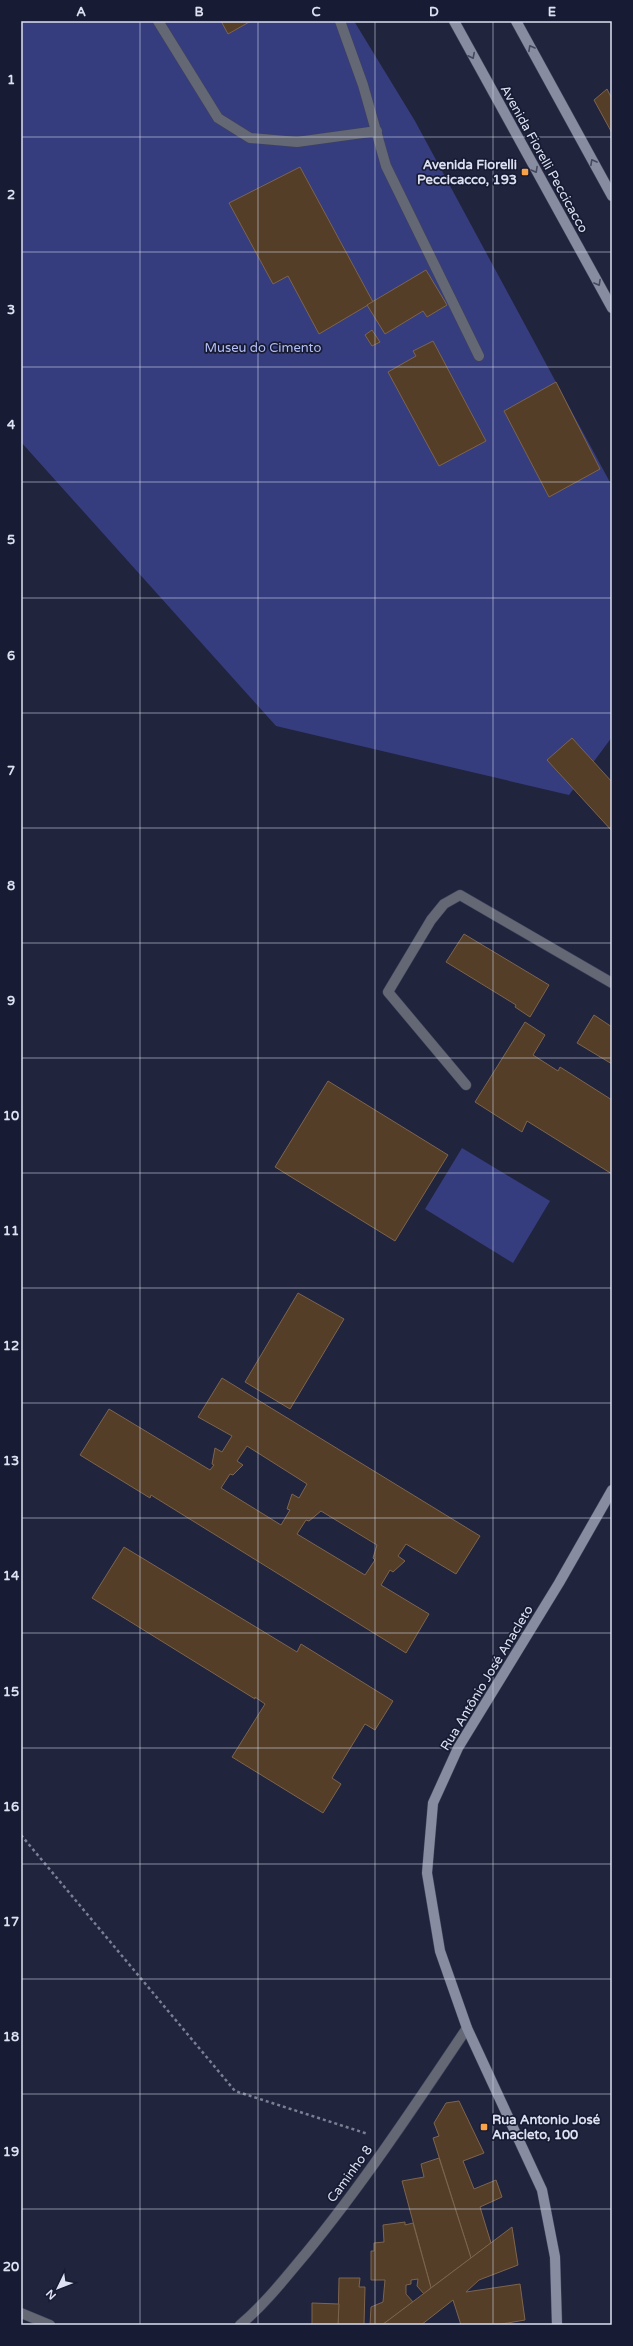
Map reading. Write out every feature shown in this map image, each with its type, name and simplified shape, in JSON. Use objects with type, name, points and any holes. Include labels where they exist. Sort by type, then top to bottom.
[{"type":"main road","name":"Avenida Fiorelli Peccicacco","points":[[454,21],[612,308]]},
{"type":"main road","points":[[516,21],[612,196]]},
{"type":"main road","name":"Rua Antônio José Anacleto","points":[[557,2325],[555,2257],[542,2190],[467,2028],[440,1951],[427,1873],[434,1803],[458,1748],[559,1583],[612,1490]]},
{"type":"street","points":[[158,21],[218,118],[250,138],[297,142],[377,131]]},
{"type":"street","points":[[340,21],[377,131],[386,166],[479,356]]},
{"type":"street","points":[[466,1085],[388,992],[431,920],[444,904],[460,895],[612,983]]},
{"type":"street","name":"Caminho 8","points":[[240,2325],[261,2307],[326,2229],[390,2141],[467,2028]]},
{"type":"street","points":[[21,2313],[50,2325]]},
{"type":"path","points":[[21,1835],[235,2091],[390,2141]]},
{"type":"green space","name":"Museu do Cimento","points":[[21,21],[354,21],[415,121],[612,486],[612,737],[569,795],[276,726],[21,442]]},
{"type":"green space","points":[[462,1148],[550,1201],[513,1263],[425,1209]]},
{"type":"building","points":[[221,21],[251,21],[228,34]]},
{"type":"building","points":[[607,89],[612,99],[612,133],[594,100]]},
{"type":"building","points":[[300,167],[373,302],[319,334],[288,276],[273,284],[229,203]]},
{"type":"building","points":[[426,270],[447,305],[427,317],[423,311],[385,334],[367,305]]},
{"type":"building","points":[[372,330],[380,342],[372,346],[365,335]]},
{"type":"building","points":[[433,341],[486,441],[439,466],[388,372],[416,356],[413,351]]},
{"type":"building","points":[[556,382],[600,469],[549,497],[504,411]]},
{"type":"building","points":[[572,738],[612,782],[612,831],[547,760]]},
{"type":"building","points":[[464,934],[549,985],[530,1017],[515,1007],[516,1005],[446,962]]},
{"type":"building","points":[[594,1015],[612,1027],[612,1064],[577,1043]]},
{"type":"building","points":[[525,1022],[545,1035],[533,1055],[558,1071],[560,1067],[612,1100],[612,1174],[527,1121],[522,1132],[475,1102]]},
{"type":"building","points":[[328,1081],[448,1155],[395,1241],[275,1167]]},
{"type":"building","points":[[298,1293],[344,1319],[290,1409],[245,1382]]},
{"type":"building","points":[[222,1378],[480,1536],[456,1574],[406,1544],[398,1556],[405,1561],[393,1572],[390,1570],[381,1585],[429,1614],[406,1653],[151,1495],[150,1498],[80,1455],[109,1409],[210,1470],[214,1465],[212,1464],[215,1448],[222,1452],[232,1436],[198,1417]],"holes":[[[247,1446],[307,1484],[299,1498],[292,1494],[287,1509],[290,1510],[281,1525],[221,1488],[230,1474],[233,1475],[243,1465],[237,1461]],[[321,1511],[377,1545],[373,1558],[375,1560],[365,1575],[297,1534],[306,1520],[309,1521]]]},
{"type":"building","points":[[124,1547],[297,1652],[301,1644],[393,1701],[375,1730],[365,1724],[332,1778],[341,1784],[323,1813],[232,1757],[265,1704],[92,1598]]},
{"type":"building","points":[[459,2101],[484,2153],[463,2161],[474,2189],[496,2180],[502,2197],[480,2207],[491,2243],[471,2258],[433,2138],[439,2136],[434,2123],[446,2103]]},
{"type":"building","points":[[439,2158],[471,2258],[431,2288],[402,2181],[424,2177],[421,2164]]},
{"type":"building","points":[[405,2222],[405,2225],[413,2223],[431,2288],[424,2294],[417,2286],[418,2279],[411,2280],[411,2284],[406,2285],[406,2294],[413,2302],[382,2325],[370,2325],[371,2307],[383,2302],[385,2280],[371,2280],[371,2251],[374,2251],[374,2243],[384,2242],[383,2225]]},
{"type":"building","points":[[512,2227],[518,2265],[479,2280],[466,2292],[520,2284],[525,2320],[496,2325],[461,2325],[453,2300],[421,2325],[382,2325]]},
{"type":"building","points":[[339,2278],[360,2278],[359,2287],[365,2287],[364,2325],[338,2325]]},
{"type":"building","points":[[312,2303],[339,2304],[338,2325],[312,2325]]},
{"type":"place","name":"Avenida Fiorelli Peccicacco, 193","points":[[525,172]]},
{"type":"place","name":"Rua Antonio José Anacleto, 100","points":[[484,2127]]}]
